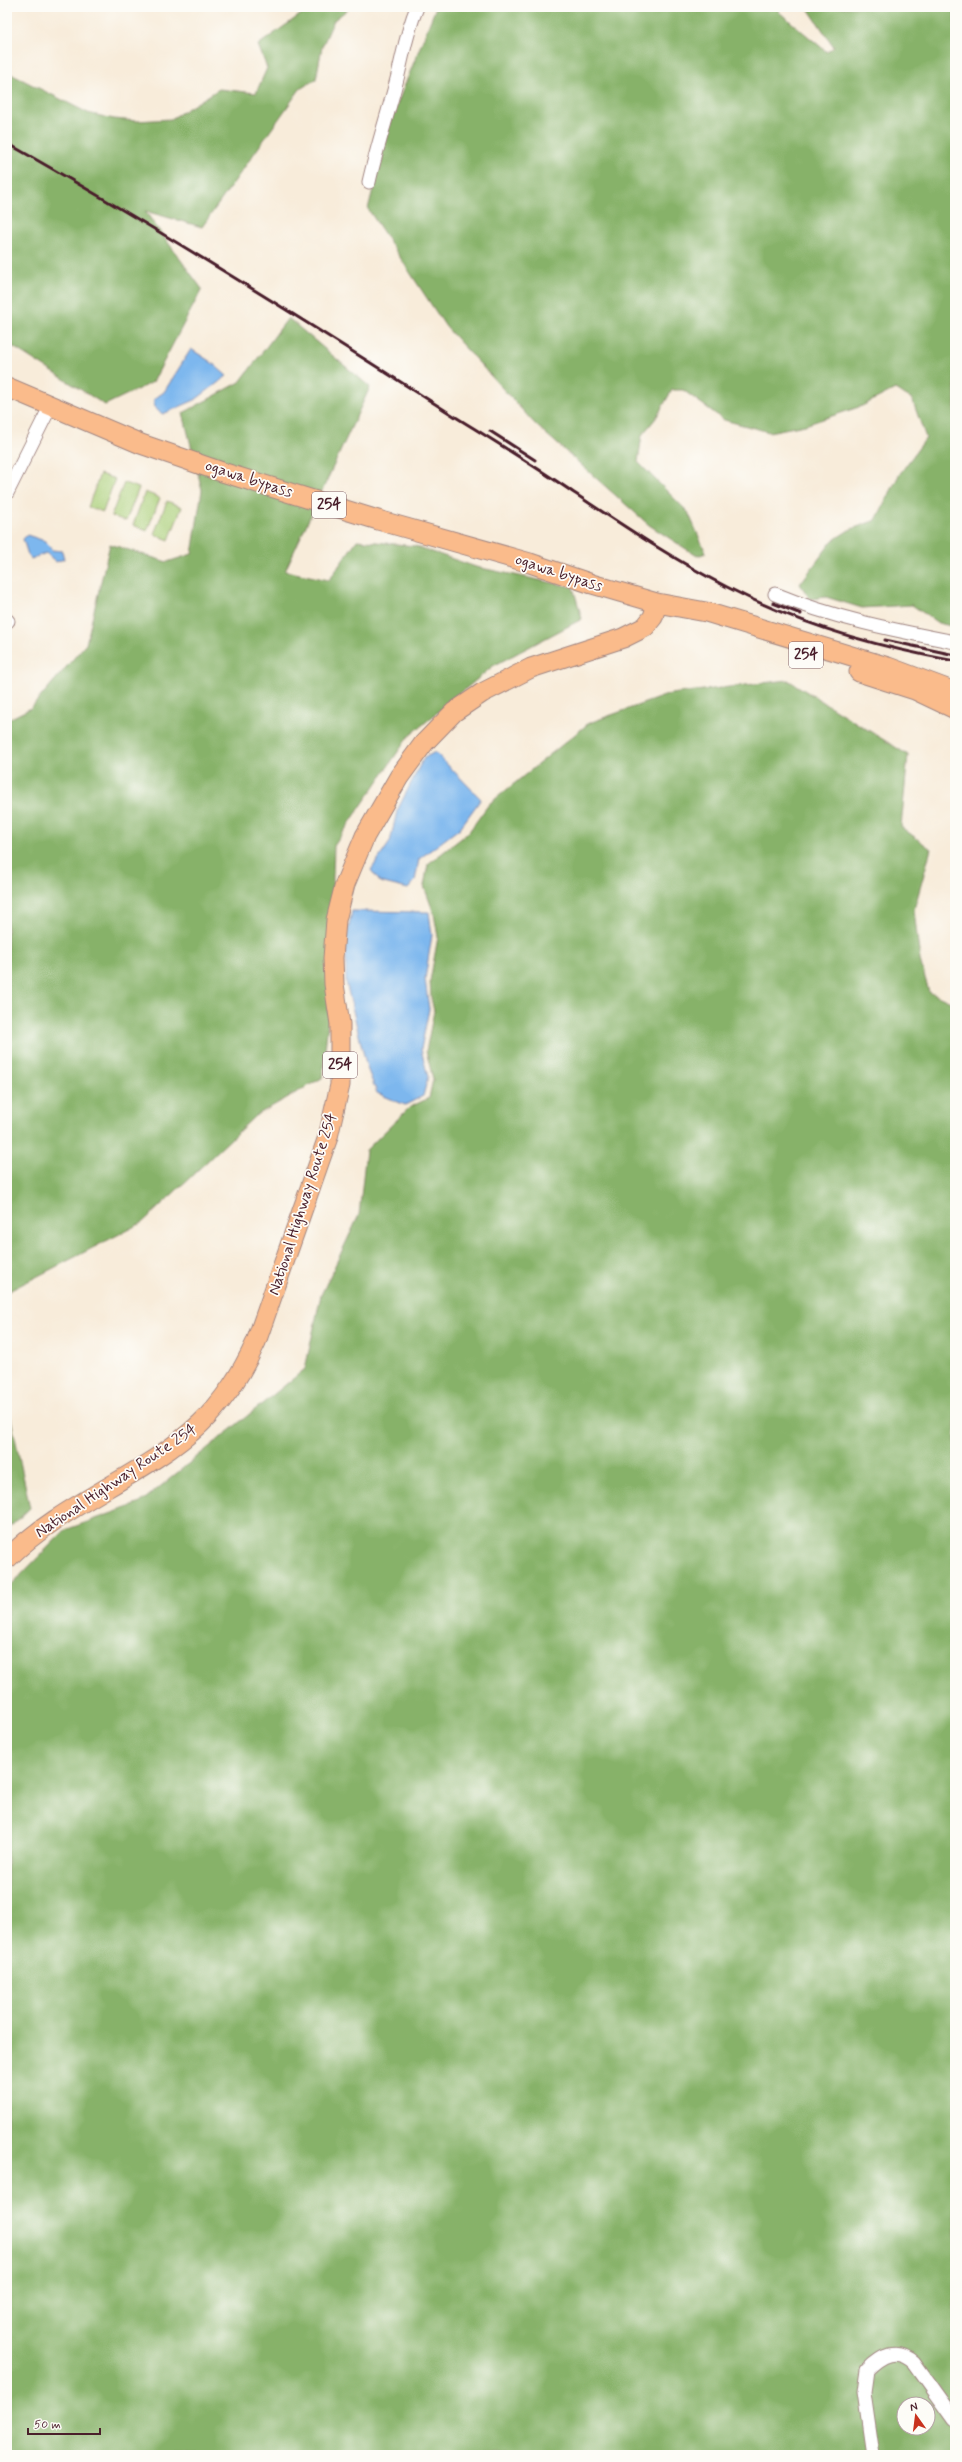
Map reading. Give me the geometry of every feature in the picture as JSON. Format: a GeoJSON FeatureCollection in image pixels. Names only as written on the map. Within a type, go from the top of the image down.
{"type":"FeatureCollection","features":[{"type":"Feature","properties":{"kind":"highway","name":"ogawa bypass"},"geometry":{"type":"LineString","coordinates":[[7,387],[141,444],[222,472],[657,603]]}},
{"type":"Feature","properties":{"kind":"highway","name":"254"},"geometry":{"type":"LineString","coordinates":[[657,603],[706,612],[888,667],[955,692]]}},
{"type":"Feature","properties":{"kind":"highway","name":"254"},"geometry":{"type":"LineString","coordinates":[[657,603],[705,623],[915,690],[955,709]]}},
{"type":"Feature","properties":{"kind":"highway","name":"National Highway Route 254"},"geometry":{"type":"LineString","coordinates":[[7,1559],[52,1522],[178,1442],[212,1412],[243,1372],[256,1342],[328,1137],[340,1085],[340,1024],[334,984],[333,958],[336,920],[345,884],[365,836],[399,777],[424,743],[454,712],[482,693],[531,668],[622,638],[645,627],[653,617],[657,603]]}},
{"type":"Feature","properties":{"kind":"street"},"geometry":{"type":"LineString","coordinates":[[369,182],[398,75],[405,36],[417,7]]}},
{"type":"Feature","properties":{"kind":"street"},"geometry":{"type":"LineString","coordinates":[[7,493],[50,406]]}},
{"type":"Feature","properties":{"kind":"street"},"geometry":{"type":"LineString","coordinates":[[774,594],[831,615],[868,625],[955,642]]}},
{"type":"Feature","properties":{"kind":"street"},"geometry":{"type":"LineString","coordinates":[[872,2455],[864,2392],[867,2370],[880,2358],[889,2354],[907,2356],[914,2363],[955,2420]]}},
{"type":"Feature","properties":{"kind":"green space"},"geometry":{"type":"Polygon","coordinates":[[[311,7],[351,7],[334,20],[322,47],[316,79],[300,89],[202,227],[145,211],[202,289],[153,382],[105,405],[7,343],[7,72],[88,113],[114,119],[137,121],[171,119],[219,89],[256,93],[267,68],[258,45],[311,7]]]}},
{"type":"Feature","properties":{"kind":"green space"},"geometry":{"type":"Polygon","coordinates":[[[436,7],[777,7],[779,12],[827,52],[834,47],[807,7],[955,7],[955,627],[938,623],[912,605],[862,608],[826,597],[810,599],[800,584],[832,541],[849,530],[876,520],[899,475],[926,438],[912,399],[895,389],[862,406],[805,425],[769,432],[724,420],[683,390],[672,390],[656,418],[642,435],[638,462],[688,512],[706,553],[697,556],[649,525],[536,425],[446,327],[368,209],[390,122],[436,7]]]}},
{"type":"Feature","properties":{"kind":"green space"},"geometry":{"type":"Polygon","coordinates":[[[288,318],[370,387],[285,571],[329,580],[357,540],[415,546],[476,567],[573,587],[582,619],[493,666],[408,737],[334,846],[328,1022],[322,1078],[255,1116],[143,1222],[7,1292],[7,720],[31,708],[86,644],[110,544],[167,562],[192,554],[202,490],[183,413],[240,382],[288,318]]]}},
{"type":"Feature","properties":{"kind":"green space"},"geometry":{"type":"Polygon","coordinates":[[[100,474],[115,479],[103,512],[88,507],[100,474]]]}},
{"type":"Feature","properties":{"kind":"green space"},"geometry":{"type":"Polygon","coordinates":[[[124,483],[139,488],[126,521],[111,516],[124,483]]]}},
{"type":"Feature","properties":{"kind":"green space"},"geometry":{"type":"Polygon","coordinates":[[[145,492],[160,498],[147,531],[133,525],[145,492]]]}},
{"type":"Feature","properties":{"kind":"green space"},"geometry":{"type":"Polygon","coordinates":[[[167,501],[182,507],[169,540],[154,534],[167,501]]]}},
{"type":"Feature","properties":{"kind":"green space"},"geometry":{"type":"Polygon","coordinates":[[[788,680],[908,755],[901,827],[931,849],[914,910],[920,960],[929,992],[955,1004],[955,2455],[7,2455],[7,1589],[65,1530],[140,1503],[305,1369],[321,1295],[359,1215],[366,1150],[410,1107],[429,1098],[433,1079],[426,1051],[434,1011],[431,998],[430,981],[438,937],[434,914],[424,886],[428,864],[468,833],[489,804],[589,723],[670,694],[788,680]]]}},
{"type":"Feature","properties":{"kind":"green space"},"geometry":{"type":"Polygon","coordinates":[[[7,1400],[30,1508],[7,1530],[7,1400]]]}},
{"type":"Feature","properties":{"kind":"water"},"geometry":{"type":"Polygon","coordinates":[[[191,349],[211,362],[227,376],[195,400],[163,414],[156,408],[154,399],[164,392],[191,349]]]}},
{"type":"Feature","properties":{"kind":"water"},"geometry":{"type":"Polygon","coordinates":[[[27,535],[45,541],[52,550],[62,551],[64,559],[56,562],[46,553],[31,559],[28,555],[23,539],[27,535]]]}},
{"type":"Feature","properties":{"kind":"water"},"geometry":{"type":"Polygon","coordinates":[[[435,752],[481,799],[460,828],[419,859],[415,881],[408,889],[380,882],[371,870],[390,842],[397,811],[419,767],[424,758],[435,752]]]}},
{"type":"Feature","properties":{"kind":"water"},"geometry":{"type":"Polygon","coordinates":[[[352,911],[429,912],[432,935],[425,979],[429,1009],[421,1049],[428,1077],[423,1096],[405,1105],[377,1093],[367,1068],[346,982],[346,941],[352,911]]]}},
{"type":"Feature","properties":{"kind":"railway"},"geometry":{"type":"LineString","coordinates":[[7,143],[232,276],[544,473],[649,542],[707,577],[781,612],[838,633],[896,649],[955,661]]}},
{"type":"Feature","properties":{"kind":"railway"},"geometry":{"type":"LineString","coordinates":[[490,431],[535,460]]}},
{"type":"Feature","properties":{"kind":"railway"},"geometry":{"type":"LineString","coordinates":[[773,603],[801,614]]}},
{"type":"Feature","properties":{"kind":"railway"},"geometry":{"type":"LineString","coordinates":[[885,640],[955,655]]}}]}
